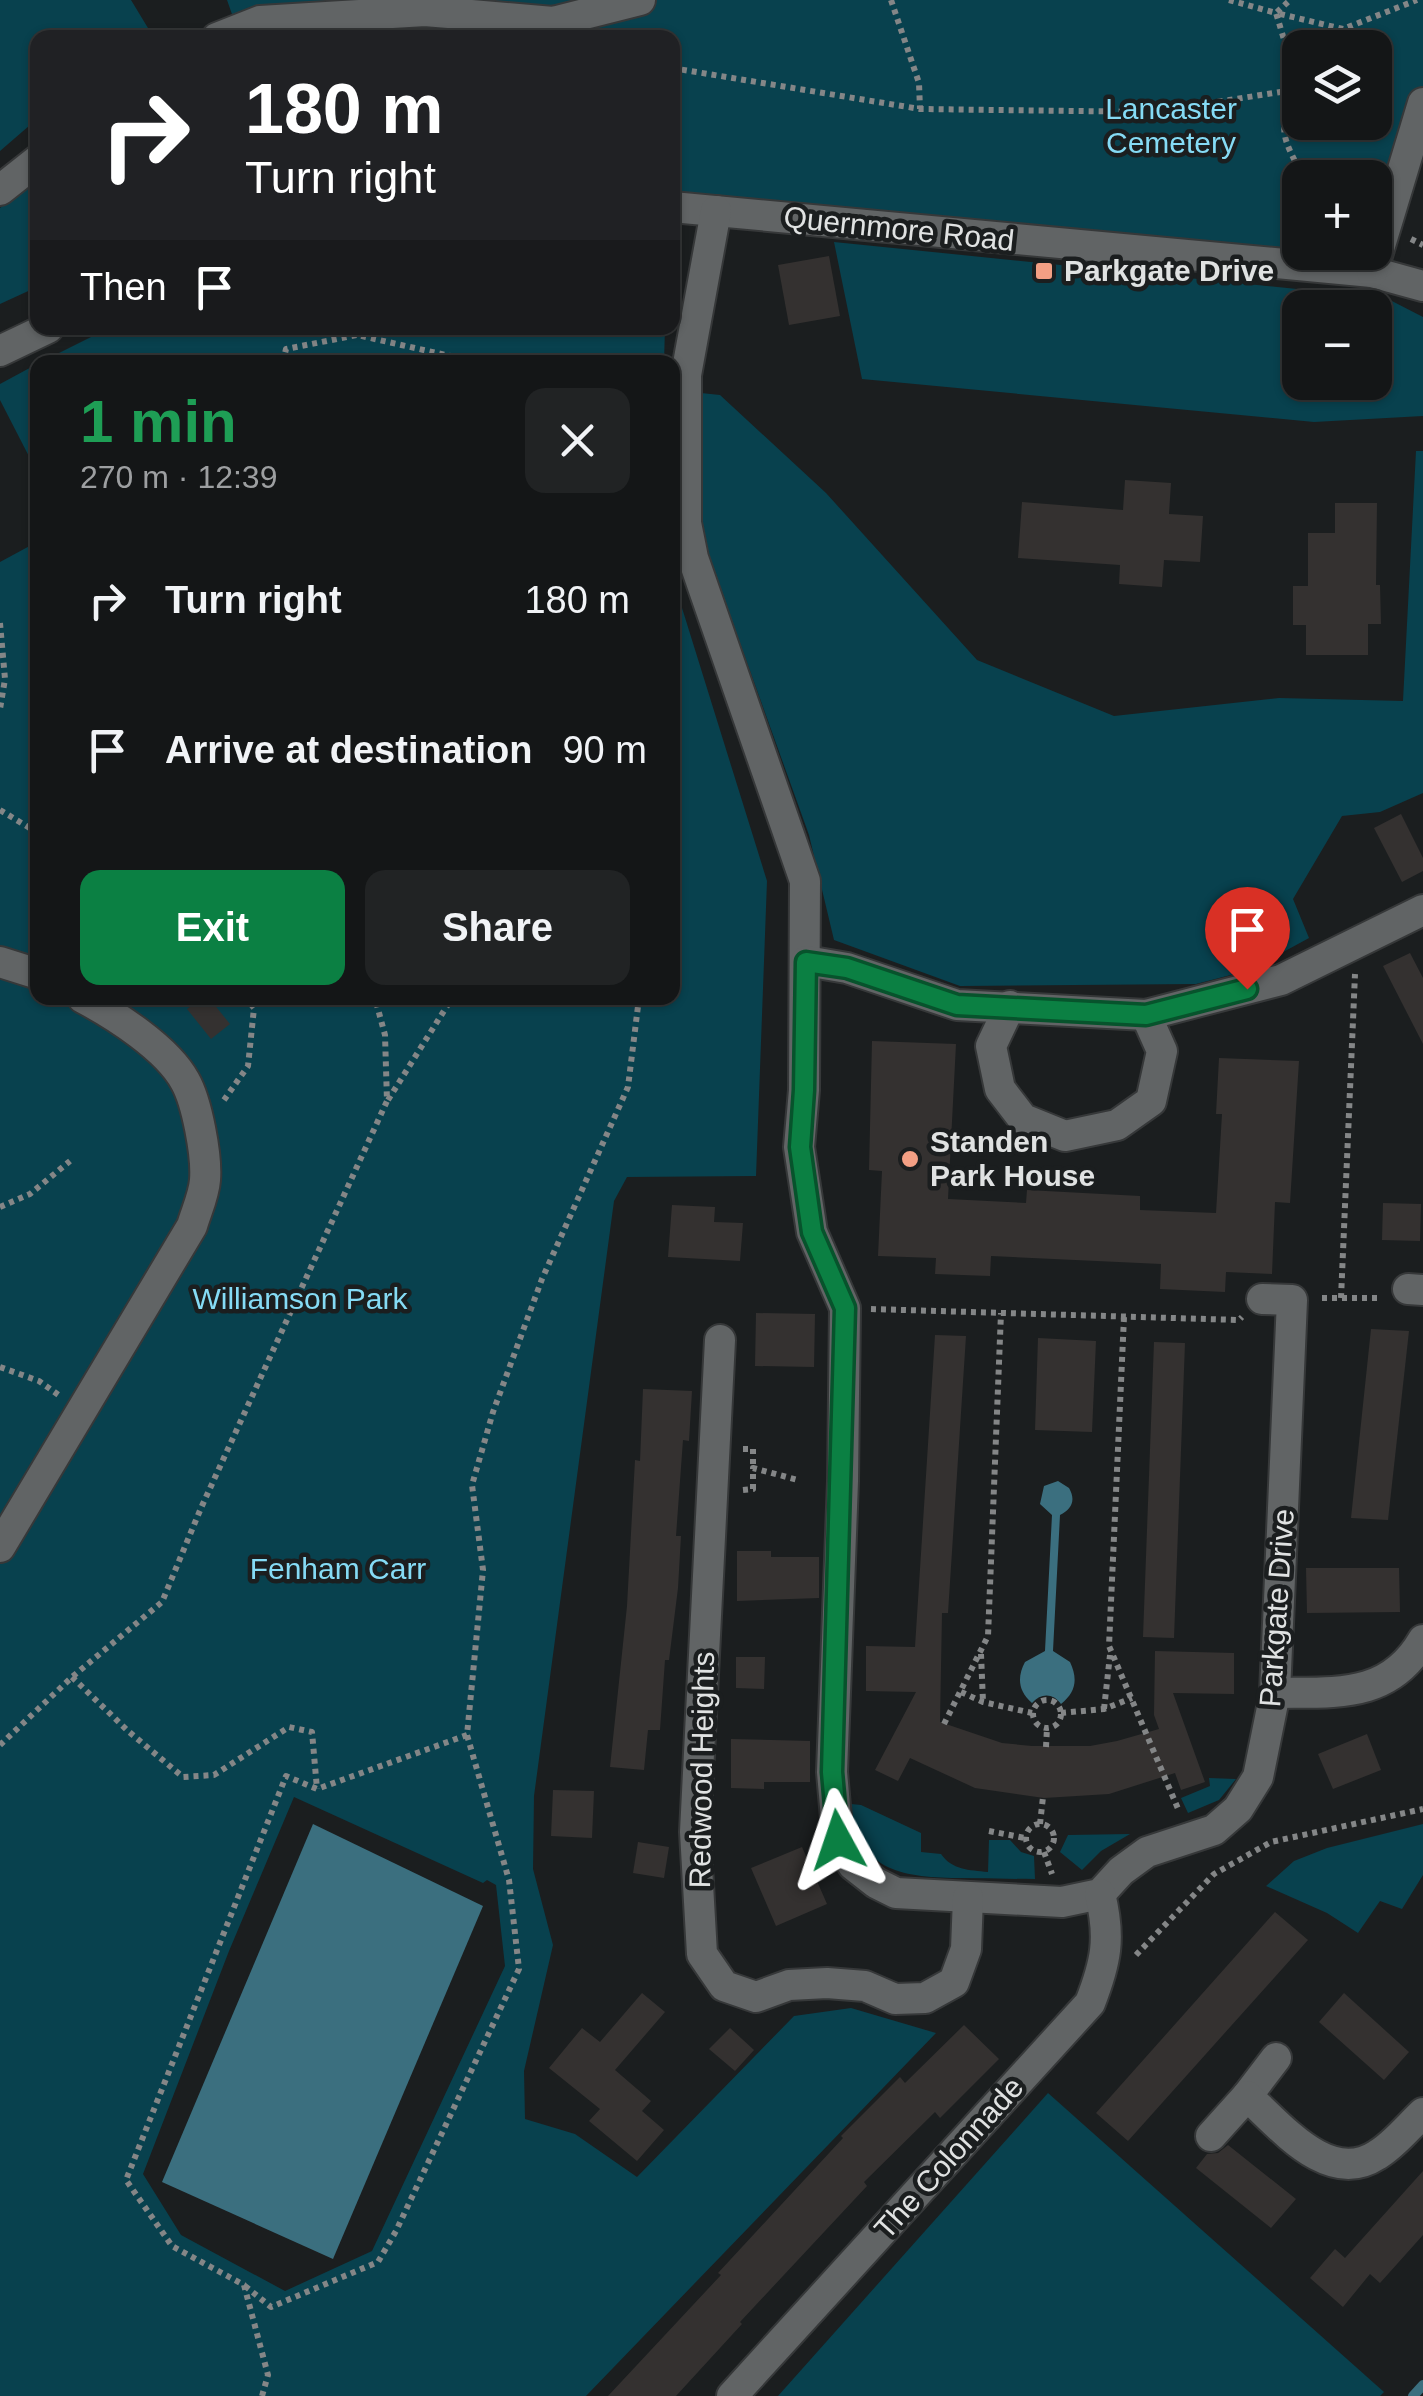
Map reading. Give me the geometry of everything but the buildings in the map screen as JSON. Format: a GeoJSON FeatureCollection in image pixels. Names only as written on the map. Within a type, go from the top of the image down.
{"type":"FeatureCollection","features":[{"type":"Feature","properties":{"kind":"street"},"geometry":{"type":"LineString","coordinates":[[237,30],[260,21],[425,11],[553,22],[640,0]]}},
{"type":"Feature","properties":{"kind":"street"},"geometry":{"type":"LineString","coordinates":[[1372,272],[1423,103]]}},
{"type":"Feature","properties":{"kind":"street"},"geometry":{"type":"LineString","coordinates":[[0,190],[30,166]]}},
{"type":"Feature","properties":{"kind":"street","name":"Quernmore Road"},"geometry":{"type":"LineString","coordinates":[[680,208],[1372,272],[1423,286]]}},
{"type":"Feature","properties":{"kind":"street"},"geometry":{"type":"LineString","coordinates":[[716,211],[686,375],[686,523],[692,558],[804,881],[806,962],[800,1147],[812,1232],[845,1308],[832,1772],[838,1840],[854,1864],[896,1893],[1062,1902],[1100,1894]]}},
{"type":"Feature","properties":{"kind":"street"},"geometry":{"type":"LineString","coordinates":[[0,351],[33,335]]}},
{"type":"Feature","properties":{"kind":"street"},"geometry":{"type":"LineString","coordinates":[[806,962],[847,968],[957,1005],[1146,1015],[1281,980],[1423,910]]}},
{"type":"Feature","properties":{"kind":"street"},"geometry":{"type":"LineString","coordinates":[[0,962],[30,971]]}},
{"type":"Feature","properties":{"kind":"street"},"geometry":{"type":"LineString","coordinates":[[0,1546],[192,1226],[205,1181],[200,1134],[186,1082],[162,1054],[96,1005]]}},
{"type":"Feature","properties":{"kind":"street"},"geometry":{"type":"LineString","coordinates":[[1010,1006],[991,1046],[1000,1089],[1023,1118],[1066,1136],[1118,1125],[1152,1100],[1162,1051],[1146,1015]]}},
{"type":"Feature","properties":{"kind":"street","name":"Parkgate Drive"},"geometry":{"type":"LineString","coordinates":[[1100,1894],[1121,1871],[1147,1852],[1214,1830],[1238,1809],[1258,1777],[1276,1693],[1277,1300]]}},
{"type":"Feature","properties":{"kind":"street","name":"Redwood Heights"},"geometry":{"type":"LineString","coordinates":[[720,1340],[696,1832],[702,1954],[724,1986],[756,1997],[789,1985],[827,1983],[865,1986],[895,1999],[925,1998],[954,1982],[966,1949],[968,1898]]}},
{"type":"Feature","properties":{"kind":"street"},"geometry":{"type":"LineString","coordinates":[[1276,1693],[1348,1692],[1376,1685],[1410,1663],[1423,1640]]}},
{"type":"Feature","properties":{"kind":"street","name":"The Colonnade"},"geometry":{"type":"LineString","coordinates":[[732,2396],[1090,2003],[1105,1964],[1108,1924],[1100,1894]]}},
{"type":"Feature","properties":{"kind":"street"},"geometry":{"type":"LineString","coordinates":[[1210,2136],[1276,2058]]}},
{"type":"Feature","properties":{"kind":"street"},"geometry":{"type":"LineString","coordinates":[[1246,2096],[1318,2158],[1343,2165],[1375,2157],[1423,2114]]}},
{"type":"Feature","properties":{"kind":"path"},"geometry":{"type":"LineString","coordinates":[[891,0],[918,83],[920,109]]}},
{"type":"Feature","properties":{"kind":"path"},"geometry":{"type":"LineString","coordinates":[[1229,0],[1343,29],[1416,0]]}},
{"type":"Feature","properties":{"kind":"path"},"geometry":{"type":"LineString","coordinates":[[1276,14],[1290,0]]}},
{"type":"Feature","properties":{"kind":"path"},"geometry":{"type":"LineString","coordinates":[[1276,14],[1282,34]]}},
{"type":"Feature","properties":{"kind":"path"},"geometry":{"type":"LineString","coordinates":[[680,69],[920,109],[1154,112],[1282,92]]}},
{"type":"Feature","properties":{"kind":"path"},"geometry":{"type":"LineString","coordinates":[[285,355],[286,349],[357,335],[446,355]]}},
{"type":"Feature","properties":{"kind":"path"},"geometry":{"type":"LineString","coordinates":[[0,624],[5,679],[0,709]]}},
{"type":"Feature","properties":{"kind":"path"},"geometry":{"type":"LineString","coordinates":[[0,810],[30,828]]}},
{"type":"Feature","properties":{"kind":"path"},"geometry":{"type":"LineString","coordinates":[[1341,1298],[1356,943]]}},
{"type":"Feature","properties":{"kind":"path"},"geometry":{"type":"LineString","coordinates":[[200,1134],[248,1066],[252,1005]]}},
{"type":"Feature","properties":{"kind":"path"},"geometry":{"type":"LineString","coordinates":[[377,1005],[385,1034],[388,1100]]}},
{"type":"Feature","properties":{"kind":"path"},"geometry":{"type":"LineString","coordinates":[[0,1745],[72,1677],[162,1602],[388,1100],[448,1005]]}},
{"type":"Feature","properties":{"kind":"path"},"geometry":{"type":"LineString","coordinates":[[467,1735],[317,1789],[286,1776],[126,2180],[172,2246],[244,2285],[272,2307],[378,2262],[520,1969],[509,1880],[467,1735],[483,1570],[472,1485],[493,1412],[542,1279],[628,1088],[638,1005]]}},
{"type":"Feature","properties":{"kind":"path"},"geometry":{"type":"LineString","coordinates":[[0,1207],[30,1194],[70,1161]]}},
{"type":"Feature","properties":{"kind":"path"},"geometry":{"type":"LineString","coordinates":[[845,1308],[1239,1320],[1277,1300],[1392,1299],[1415,1289]]}},
{"type":"Feature","properties":{"kind":"path"},"geometry":{"type":"LineString","coordinates":[[944,1724],[988,1636],[1001,1313]]}},
{"type":"Feature","properties":{"kind":"path"},"geometry":{"type":"LineString","coordinates":[[1104,1708],[1110,1654],[1124,1317]]}},
{"type":"Feature","properties":{"kind":"path"},"geometry":{"type":"LineString","coordinates":[[0,1367],[39,1380],[81,1411]]}},
{"type":"Feature","properties":{"kind":"path"},"geometry":{"type":"LineString","coordinates":[[752,1449],[753,1489]]}},
{"type":"Feature","properties":{"kind":"path"},"geometry":{"type":"LineString","coordinates":[[752,1468],[798,1480]]}},
{"type":"Feature","properties":{"kind":"path"},"geometry":{"type":"LineString","coordinates":[[981,1653],[984,1702]]}},
{"type":"Feature","properties":{"kind":"path"},"geometry":{"type":"LineString","coordinates":[[1110,1654],[1190,1837]]}},
{"type":"Feature","properties":{"kind":"path"},"geometry":{"type":"LineString","coordinates":[[72,1677],[184,1777],[214,1775],[290,1726],[312,1732],[317,1789]]}},
{"type":"Feature","properties":{"kind":"path"},"geometry":{"type":"LineString","coordinates":[[961,1692],[1032,1714]]}},
{"type":"Feature","properties":{"kind":"path"},"geometry":{"type":"LineString","coordinates":[[1061,1714],[1104,1708],[1132,1698]]}},
{"type":"Feature","properties":{"kind":"path"},"geometry":{"type":"LineString","coordinates":[[1047,1700],[1057,1704],[1061,1714],[1057,1724],[1047,1728],[1036,1724],[1032,1714],[1037,1704],[1047,1700]]}},
{"type":"Feature","properties":{"kind":"path"},"geometry":{"type":"LineString","coordinates":[[1046,1747],[1047,1728]]}},
{"type":"Feature","properties":{"kind":"path"},"geometry":{"type":"LineString","coordinates":[[1040,1824],[1043,1797]]}},
{"type":"Feature","properties":{"kind":"path"},"geometry":{"type":"LineString","coordinates":[[1127,1964],[1214,1874],[1271,1842],[1423,1809]]}},
{"type":"Feature","properties":{"kind":"path"},"geometry":{"type":"LineString","coordinates":[[1040,1824],[1054,1834],[1050,1848],[1044,1852],[1032,1851],[1025,1838],[1030,1828],[1040,1824]]}},
{"type":"Feature","properties":{"kind":"path"},"geometry":{"type":"LineString","coordinates":[[989,1831],[1025,1838]]}},
{"type":"Feature","properties":{"kind":"path"},"geometry":{"type":"LineString","coordinates":[[244,2285],[268,2376],[262,2396]]}},
{"type":"Feature","properties":{"kind":"green space"},"geometry":{"type":"Polygon","coordinates":[[[0,0],[131,0],[149,30],[30,30],[30,125],[0,151],[0,0]]]}},
{"type":"Feature","properties":{"kind":"green space","name":"Lancaster Cemetery"},"geometry":{"type":"Polygon","coordinates":[[[227,0],[1423,0],[1423,103],[1392,206],[1392,160],[1282,160],[1282,264],[680,208],[680,30],[238,30],[227,0]]]}},
{"type":"Feature","properties":{"kind":"green space"},"geometry":{"type":"Polygon","coordinates":[[[30,182],[30,290],[0,304],[0,208],[30,182]]]}},
{"type":"Feature","properties":{"kind":"green space"},"geometry":{"type":"Polygon","coordinates":[[[834,242],[1307,290],[1282,290],[1282,400],[1392,400],[1392,301],[1423,317],[1423,416],[1314,422],[862,379],[834,242]]]}},
{"type":"Feature","properties":{"kind":"green space"},"geometry":{"type":"Polygon","coordinates":[[[95,335],[665,335],[664,355],[55,355],[95,335]]]}},
{"type":"Feature","properties":{"kind":"green space"},"geometry":{"type":"Polygon","coordinates":[[[30,368],[30,458],[0,400],[0,384],[30,368]]]}},
{"type":"Feature","properties":{"kind":"green space"},"geometry":{"type":"Polygon","coordinates":[[[701,393],[720,395],[826,493],[977,660],[1114,716],[1279,698],[1403,701],[1416,451],[1423,451],[1423,793],[1380,812],[1342,816],[1293,899],[1309,938],[1250,970],[1196,984],[960,986],[834,940],[809,835],[699,529],[701,393]]]}},
{"type":"Feature","properties":{"kind":"green space","name":"Fenham Carr"},"geometry":{"type":"Polygon","coordinates":[[[30,546],[30,1005],[680,1005],[680,601],[767,881],[756,1176],[627,1177],[614,1201],[534,1796],[533,1869],[553,1945],[524,2071],[525,2119],[575,2134],[637,2177],[794,2016],[851,2008],[936,2033],[586,2396],[0,2396],[0,562],[30,546]],[[294,1797],[229,1951],[143,2174],[181,2235],[285,2291],[372,2251],[505,1966],[496,1885],[487,1880],[483,1883],[294,1797]]]}},
{"type":"Feature","properties":{"kind":"green space"},"geometry":{"type":"Polygon","coordinates":[[[1209,1778],[1236,1779],[1219,1800],[1188,1813],[1181,1798],[1210,1786],[1209,1778]]]}},
{"type":"Feature","properties":{"kind":"green space"},"geometry":{"type":"Polygon","coordinates":[[[851,1804],[921,1833],[921,1852],[941,1854],[962,1868],[988,1872],[989,1840],[1010,1840],[1021,1852],[1034,1856],[1035,1879],[936,1877],[900,1872],[872,1856],[862,1843],[851,1804]]]}},
{"type":"Feature","properties":{"kind":"green space"},"geometry":{"type":"Polygon","coordinates":[[[1423,1824],[1423,1875],[1402,1909],[1380,1901],[1358,1933],[1327,1913],[1266,1886],[1294,1861],[1327,1848],[1423,1824]]]}},
{"type":"Feature","properties":{"kind":"green space"},"geometry":{"type":"Polygon","coordinates":[[[1130,1834],[1101,1851],[1082,1870],[1060,1852],[1068,1835],[1130,1834]]]}},
{"type":"Feature","properties":{"kind":"green space"},"geometry":{"type":"Polygon","coordinates":[[[1048,2093],[1384,2392],[1380,2396],[778,2396],[1048,2093]]]}},
{"type":"Feature","properties":{"kind":"shaded area"},"geometry":{"type":"Polygon","coordinates":[[[1058,1481],[1069,1488],[1072,1500],[1060,1515],[1053,1651],[1070,1662],[1074,1685],[1061,1704],[1047,1696],[1032,1703],[1024,1694],[1020,1678],[1025,1662],[1045,1651],[1052,1515],[1040,1504],[1044,1486],[1058,1481]]]}},
{"type":"Feature","properties":{"kind":"shaded area"},"geometry":{"type":"Polygon","coordinates":[[[313,1824],[483,1906],[333,2259],[162,2182],[313,1824]]]}},
{"type":"Feature","properties":{"kind":"waterway"},"geometry":{"type":"LineString","coordinates":[[1413,2396],[1423,2385]]}},
{"type":"Feature","properties":{"kind":"place","name":"Parkgate Drive"},"geometry":{"type":"Point","coordinates":[1044,271]}},
{"type":"Feature","properties":{"kind":"place","name":"Standen Park House"},"geometry":{"type":"Point","coordinates":[910,1159]}},
{"type":"Feature","properties":{"kind":"route"},"geometry":{"type":"LineString","coordinates":[[838,1840],[832,1772],[845,1308],[812,1232],[800,1147],[806,962],[847,968],[957,1005],[1146,1015],[1247,989]]}},
{"type":"Feature","properties":{"kind":"park label","name":"Williamson Park"},"geometry":{"type":"Point","coordinates":[300,1299]}}]}
